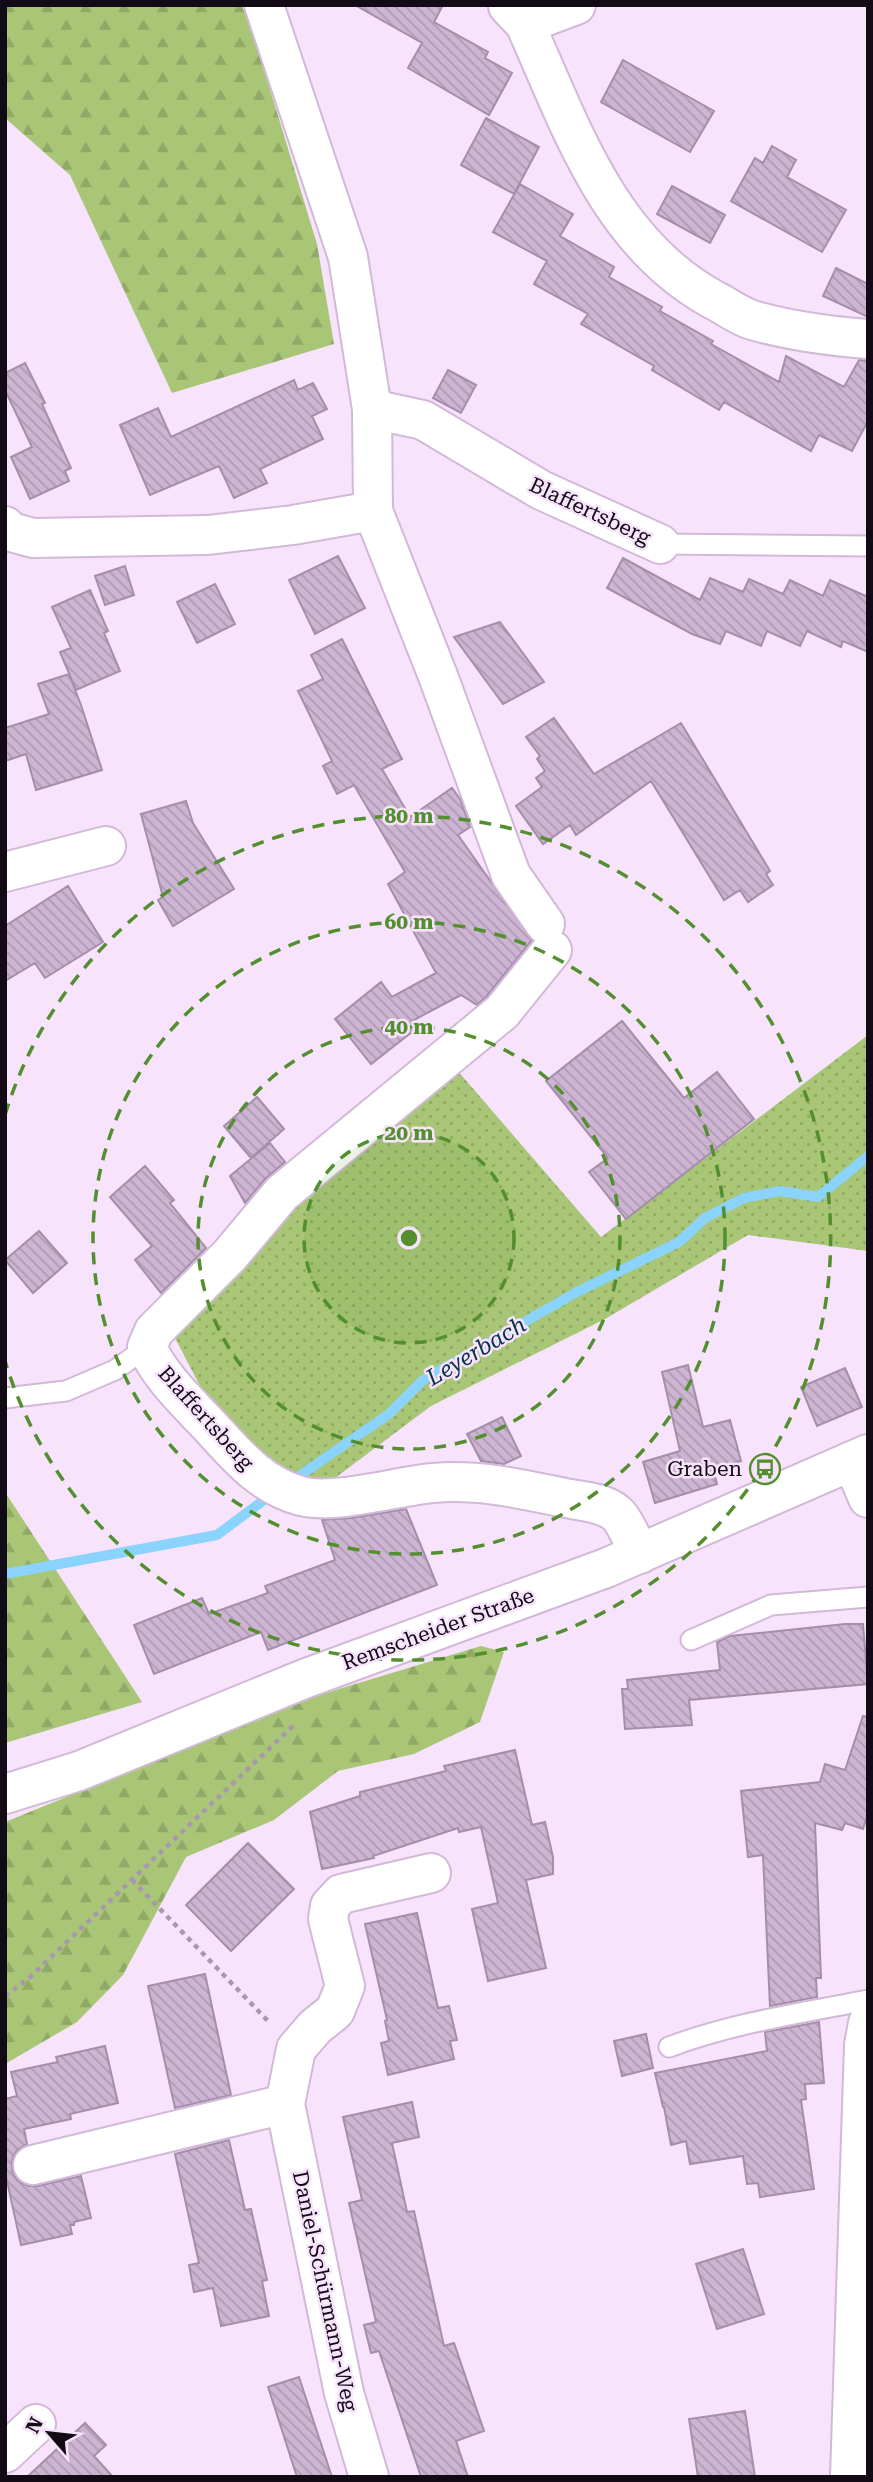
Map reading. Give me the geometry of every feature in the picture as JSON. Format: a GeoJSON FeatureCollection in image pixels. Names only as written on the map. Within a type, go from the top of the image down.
{"type":"FeatureCollection","features":[{"type":"Feature","properties":{"kind":"street","name":"Blaffertsberg"},"geometry":{"type":"LineString","coordinates":[[264,5],[348,257],[372,409],[373,511],[438,676],[511,875],[548,937],[502,1012],[282,1193],[229,1255],[154,1331],[147,1347],[152,1359],[184,1399],[250,1468],[267,1482],[304,1497],[325,1499],[435,1483],[495,1484],[594,1504],[617,1513],[640,1554]]}},
{"type":"Feature","properties":{"kind":"street"},"geometry":{"type":"LineString","coordinates":[[576,5],[516,15],[590,170],[634,236],[689,286],[749,319],[816,335],[868,339]]}},
{"type":"Feature","properties":{"kind":"street","name":"Blaffertsberg"},"geometry":{"type":"LineString","coordinates":[[372,409],[422,420],[541,490],[660,544]]}},
{"type":"Feature","properties":{"kind":"street"},"geometry":{"type":"LineString","coordinates":[[5,526],[11,532],[33,538],[208,535],[293,525],[373,511]]}},
{"type":"Feature","properties":{"kind":"street"},"geometry":{"type":"LineString","coordinates":[[5,872],[106,846]]}},
{"type":"Feature","properties":{"kind":"street"},"geometry":{"type":"LineString","coordinates":[[860,1457],[868,1498]]}},
{"type":"Feature","properties":{"kind":"street","name":"Remscheider Straße"},"geometry":{"type":"LineString","coordinates":[[5,1794],[79,1771],[304,1679],[640,1554],[860,1457]]}},
{"type":"Feature","properties":{"kind":"street"},"geometry":{"type":"LineString","coordinates":[[296,2049],[315,2027],[335,2011],[345,1986],[328,1919],[330,1906],[341,1895],[431,1873]]}},
{"type":"Feature","properties":{"kind":"street"},"geometry":{"type":"LineString","coordinates":[[850,2477],[861,2311],[864,2045],[868,2023]]}},
{"type":"Feature","properties":{"kind":"street","name":"Daniel-Schürmann-Weg"},"geometry":{"type":"LineString","coordinates":[[296,2049],[285,2104],[344,2393],[369,2477]]}},
{"type":"Feature","properties":{"kind":"street"},"geometry":{"type":"LineString","coordinates":[[33,2165],[285,2104]]}},
{"type":"Feature","properties":{"kind":"street"},"geometry":{"type":"LineString","coordinates":[[5,2453],[36,2424]]}},
{"type":"Feature","properties":{"kind":"lane","name":"Blaffertsberg"},"geometry":{"type":"LineString","coordinates":[[660,544],[868,546]]}},
{"type":"Feature","properties":{"kind":"lane"},"geometry":{"type":"LineString","coordinates":[[5,1398],[66,1391],[115,1370],[147,1347]]}},
{"type":"Feature","properties":{"kind":"lane"},"geometry":{"type":"LineString","coordinates":[[691,1640],[771,1605],[868,1597]]}},
{"type":"Feature","properties":{"kind":"lane"},"geometry":{"type":"LineString","coordinates":[[669,2047],[739,2025],[868,2000]]}},
{"type":"Feature","properties":{"kind":"path"},"geometry":{"type":"LineString","coordinates":[[5,1996],[28,1979],[294,1726],[304,1710],[304,1679]]}},
{"type":"Feature","properties":{"kind":"path"},"geometry":{"type":"LineString","coordinates":[[132,1880],[296,2049]]}},
{"type":"Feature","properties":{"kind":"green space"},"geometry":{"type":"Polygon","coordinates":[[[5,5],[241,5],[249,20],[317,244],[334,344],[172,393],[70,175],[5,118],[5,5]]]}},
{"type":"Feature","properties":{"kind":"green space"},"geometry":{"type":"Polygon","coordinates":[[[868,1035],[868,1251],[748,1235],[605,1319],[431,1406],[319,1490],[281,1475],[202,1390],[174,1336],[296,1206],[457,1070],[601,1237],[868,1035]]]}},
{"type":"Feature","properties":{"kind":"green space"},"geometry":{"type":"Polygon","coordinates":[[[5,1492],[142,1702],[5,1743],[5,1492]]]}},
{"type":"Feature","properties":{"kind":"green space"},"geometry":{"type":"Polygon","coordinates":[[[481,1646],[504,1652],[480,1722],[414,1754],[338,1771],[274,1820],[186,1857],[123,1975],[77,2022],[5,2064],[5,1822],[309,1698],[481,1646]]]}},
{"type":"Feature","properties":{"kind":"building"},"geometry":{"type":"Polygon","coordinates":[[[355,5],[443,5],[434,22],[488,52],[485,58],[512,73],[489,115],[408,68],[422,43],[355,5]]]}},
{"type":"Feature","properties":{"kind":"building"},"geometry":{"type":"Polygon","coordinates":[[[623,60],[714,111],[690,152],[601,102],[623,60]]]}},
{"type":"Feature","properties":{"kind":"building"},"geometry":{"type":"Polygon","coordinates":[[[486,118],[539,147],[514,194],[461,165],[486,118]]]}},
{"type":"Feature","properties":{"kind":"building"},"geometry":{"type":"Polygon","coordinates":[[[772,146],[796,160],[787,177],[846,210],[822,252],[731,201],[755,158],[763,163],[772,146]]]}},
{"type":"Feature","properties":{"kind":"building"},"geometry":{"type":"Polygon","coordinates":[[[520,184],[573,214],[560,236],[614,267],[609,277],[662,307],[660,311],[713,341],[711,344],[779,382],[786,356],[844,387],[859,360],[868,361],[868,421],[852,451],[819,435],[811,451],[724,402],[719,410],[652,370],[654,366],[581,324],[588,314],[534,284],[547,261],[493,232],[520,184]]]}},
{"type":"Feature","properties":{"kind":"building"},"geometry":{"type":"Polygon","coordinates":[[[672,186],[725,215],[710,243],[657,214],[672,186]]]}},
{"type":"Feature","properties":{"kind":"building"},"geometry":{"type":"Polygon","coordinates":[[[836,268],[868,284],[868,317],[823,296],[836,268]]]}},
{"type":"Feature","properties":{"kind":"building"},"geometry":{"type":"Polygon","coordinates":[[[25,363],[45,403],[42,404],[71,468],[65,471],[69,481],[30,499],[11,457],[32,447],[5,390],[5,373],[25,363]]]}},
{"type":"Feature","properties":{"kind":"building"},"geometry":{"type":"Polygon","coordinates":[[[448,370],[476,385],[461,413],[433,398],[448,370]]]}},
{"type":"Feature","properties":{"kind":"building"},"geometry":{"type":"Polygon","coordinates":[[[294,380],[298,390],[313,383],[327,409],[312,416],[323,439],[260,469],[267,483],[234,498],[219,466],[150,495],[120,425],[158,408],[171,437],[294,380]]]}},
{"type":"Feature","properties":{"kind":"building"},"geometry":{"type":"Polygon","coordinates":[[[338,556],[365,608],[315,634],[289,580],[338,556]]]}},
{"type":"Feature","properties":{"kind":"building"},"geometry":{"type":"Polygon","coordinates":[[[623,558],[700,600],[710,578],[743,592],[749,579],[783,594],[790,580],[823,596],[830,580],[868,597],[868,652],[843,641],[841,647],[807,631],[800,646],[767,631],[761,646],[726,631],[720,644],[692,634],[607,588],[623,558]]]}},
{"type":"Feature","properties":{"kind":"building"},"geometry":{"type":"Polygon","coordinates":[[[125,566],[134,595],[105,605],[95,576],[125,566]]]}},
{"type":"Feature","properties":{"kind":"building"},"geometry":{"type":"Polygon","coordinates":[[[215,584],[235,624],[197,643],[177,602],[215,584]]]}},
{"type":"Feature","properties":{"kind":"building"},"geometry":{"type":"Polygon","coordinates":[[[90,590],[108,631],[104,633],[120,671],[76,690],[60,652],[71,648],[52,607],[90,590]]]}},
{"type":"Feature","properties":{"kind":"building"},"geometry":{"type":"Polygon","coordinates":[[[500,622],[544,682],[503,704],[454,637],[500,622]]]}},
{"type":"Feature","properties":{"kind":"building"},"geometry":{"type":"Polygon","coordinates":[[[342,639],[402,759],[382,769],[410,817],[452,788],[460,799],[470,827],[458,835],[532,940],[477,1005],[461,995],[412,1021],[417,1028],[371,1064],[335,1019],[381,982],[392,997],[436,973],[388,884],[405,872],[354,785],[337,794],[323,766],[332,761],[298,691],[323,679],[311,655],[342,639]]]}},
{"type":"Feature","properties":{"kind":"building"},"geometry":{"type":"Polygon","coordinates":[[[69,674],[102,770],[36,790],[26,754],[5,761],[5,728],[49,714],[38,684],[69,674]]]}},
{"type":"Feature","properties":{"kind":"building"},"geometry":{"type":"Polygon","coordinates":[[[554,718],[594,774],[681,723],[770,871],[766,874],[773,885],[748,902],[740,890],[724,900],[651,781],[576,835],[570,825],[543,844],[516,806],[542,787],[536,778],[545,771],[537,759],[540,756],[526,737],[554,718]]]}},
{"type":"Feature","properties":{"kind":"building"},"geometry":{"type":"Polygon","coordinates":[[[186,801],[193,823],[234,889],[173,926],[158,900],[163,897],[141,814],[186,801]]]}},
{"type":"Feature","properties":{"kind":"building"},"geometry":{"type":"Polygon","coordinates":[[[68,886],[103,942],[45,978],[35,963],[5,981],[5,926],[68,886]]]}},
{"type":"Feature","properties":{"kind":"building"},"geometry":{"type":"Polygon","coordinates":[[[622,1021],[684,1098],[717,1072],[754,1119],[626,1219],[589,1172],[608,1158],[546,1081],[622,1021]]]}},
{"type":"Feature","properties":{"kind":"building"},"geometry":{"type":"Polygon","coordinates":[[[257,1097],[284,1129],[251,1158],[224,1126],[257,1097]]]}},
{"type":"Feature","properties":{"kind":"building"},"geometry":{"type":"Polygon","coordinates":[[[270,1143],[285,1162],[265,1179],[245,1203],[230,1176],[270,1143]]]}},
{"type":"Feature","properties":{"kind":"building"},"geometry":{"type":"Polygon","coordinates":[[[145,1166],[174,1200],[170,1203],[206,1248],[161,1293],[135,1260],[152,1246],[110,1197],[145,1166]]]}},
{"type":"Feature","properties":{"kind":"building"},"geometry":{"type":"Polygon","coordinates":[[[39,1231],[67,1263],[33,1293],[5,1260],[39,1231]]]}},
{"type":"Feature","properties":{"kind":"building"},"geometry":{"type":"Polygon","coordinates":[[[688,1365],[703,1427],[730,1420],[741,1461],[713,1469],[717,1484],[655,1503],[643,1462],[680,1451],[662,1372],[688,1365]]]}},
{"type":"Feature","properties":{"kind":"building"},"geometry":{"type":"Polygon","coordinates":[[[845,1368],[862,1407],[817,1426],[801,1387],[845,1368]]]}},
{"type":"Feature","properties":{"kind":"building"},"geometry":{"type":"Polygon","coordinates":[[[502,1417],[521,1456],[504,1464],[481,1461],[467,1434],[502,1417]]]}},
{"type":"Feature","properties":{"kind":"building"},"geometry":{"type":"Polygon","coordinates":[[[406,1509],[437,1585],[268,1650],[261,1632],[154,1674],[134,1625],[202,1598],[209,1614],[268,1593],[265,1586],[335,1560],[322,1520],[406,1509]]]}},
{"type":"Feature","properties":{"kind":"building"},"geometry":{"type":"Polygon","coordinates":[[[863,1624],[868,1684],[689,1700],[692,1725],[625,1729],[622,1689],[628,1689],[627,1680],[720,1670],[717,1642],[730,1636],[863,1624]]]}},
{"type":"Feature","properties":{"kind":"building"},"geometry":{"type":"Polygon","coordinates":[[[863,1716],[868,1717],[868,1814],[863,1829],[845,1823],[842,1830],[815,1823],[821,1978],[816,1978],[817,1997],[770,2006],[763,1855],[748,1857],[741,1791],[820,1782],[825,1764],[845,1770],[863,1716]]]}},
{"type":"Feature","properties":{"kind":"building"},"geometry":{"type":"Polygon","coordinates":[[[515,1750],[532,1825],[545,1822],[553,1857],[553,1874],[526,1880],[546,1968],[488,1981],[472,1909],[498,1903],[481,1827],[459,1832],[458,1828],[373,1856],[374,1858],[322,1869],[310,1812],[360,1796],[360,1792],[446,1771],[444,1766],[515,1750]]]}},
{"type":"Feature","properties":{"kind":"building"},"geometry":{"type":"Polygon","coordinates":[[[248,1843],[294,1889],[231,1951],[186,1905],[248,1843]]]}},
{"type":"Feature","properties":{"kind":"building"},"geometry":{"type":"Polygon","coordinates":[[[417,1913],[438,2008],[449,2006],[457,2040],[450,2041],[454,2059],[388,2075],[381,2043],[389,2041],[387,2020],[365,1924],[417,1913]]]}},
{"type":"Feature","properties":{"kind":"building"},"geometry":{"type":"Polygon","coordinates":[[[205,1974],[231,2095],[175,2108],[148,1986],[205,1974]]]}},
{"type":"Feature","properties":{"kind":"building"},"geometry":{"type":"Polygon","coordinates":[[[819,2022],[824,2083],[805,2084],[806,2099],[801,2100],[814,2189],[760,2197],[758,2183],[747,2184],[743,2156],[690,2164],[686,2141],[671,2145],[655,2073],[767,2051],[765,2032],[819,2022]]]}},
{"type":"Feature","properties":{"kind":"building"},"geometry":{"type":"Polygon","coordinates":[[[646,2034],[653,2068],[622,2076],[614,2041],[646,2034]]]}},
{"type":"Feature","properties":{"kind":"building"},"geometry":{"type":"Polygon","coordinates":[[[105,2046],[118,2103],[70,2114],[71,2119],[24,2129],[27,2144],[17,2150],[12,2160],[12,2171],[17,2180],[28,2186],[81,2176],[91,2218],[70,2225],[72,2234],[21,2245],[5,2172],[5,2099],[17,2096],[11,2072],[58,2062],[56,2057],[105,2046]]]}},
{"type":"Feature","properties":{"kind":"building"},"geometry":{"type":"Polygon","coordinates":[[[412,2102],[419,2137],[392,2143],[407,2212],[414,2211],[444,2346],[454,2343],[484,2431],[456,2441],[468,2477],[421,2477],[379,2351],[371,2353],[364,2325],[376,2322],[349,2203],[362,2200],[343,2117],[412,2102]]]}},
{"type":"Feature","properties":{"kind":"building"},"geometry":{"type":"Polygon","coordinates":[[[229,2140],[245,2210],[251,2209],[267,2280],[262,2281],[269,2316],[221,2326],[213,2288],[194,2292],[189,2265],[199,2263],[175,2154],[229,2140]]]}},
{"type":"Feature","properties":{"kind":"building"},"geometry":{"type":"Polygon","coordinates":[[[743,2249],[764,2314],[717,2329],[696,2264],[743,2249]]]}},
{"type":"Feature","properties":{"kind":"building"},"geometry":{"type":"Polygon","coordinates":[[[299,2377],[332,2477],[297,2477],[268,2387],[299,2377]]]}},
{"type":"Feature","properties":{"kind":"building"},"geometry":{"type":"Polygon","coordinates":[[[745,2411],[755,2477],[698,2477],[689,2419],[745,2411]]]}},
{"type":"Feature","properties":{"kind":"building"},"geometry":{"type":"Polygon","coordinates":[[[85,2423],[106,2445],[94,2456],[113,2477],[27,2477],[85,2423]]]}},
{"type":"Feature","properties":{"kind":"waterway","name":"Leyerbach"},"geometry":{"type":"LineString","coordinates":[[289,1483],[389,1414],[423,1380],[577,1292],[679,1242],[705,1218],[744,1198],[780,1191],[818,1197],[868,1156]]}},
{"type":"Feature","properties":{"kind":"waterway","name":"Leyerbach"},"geometry":{"type":"LineString","coordinates":[[5,1574],[217,1535],[272,1494]]}},
{"type":"Feature","properties":{"kind":"place","name":"Graben"},"geometry":{"type":"Point","coordinates":[765,1469]}}]}
